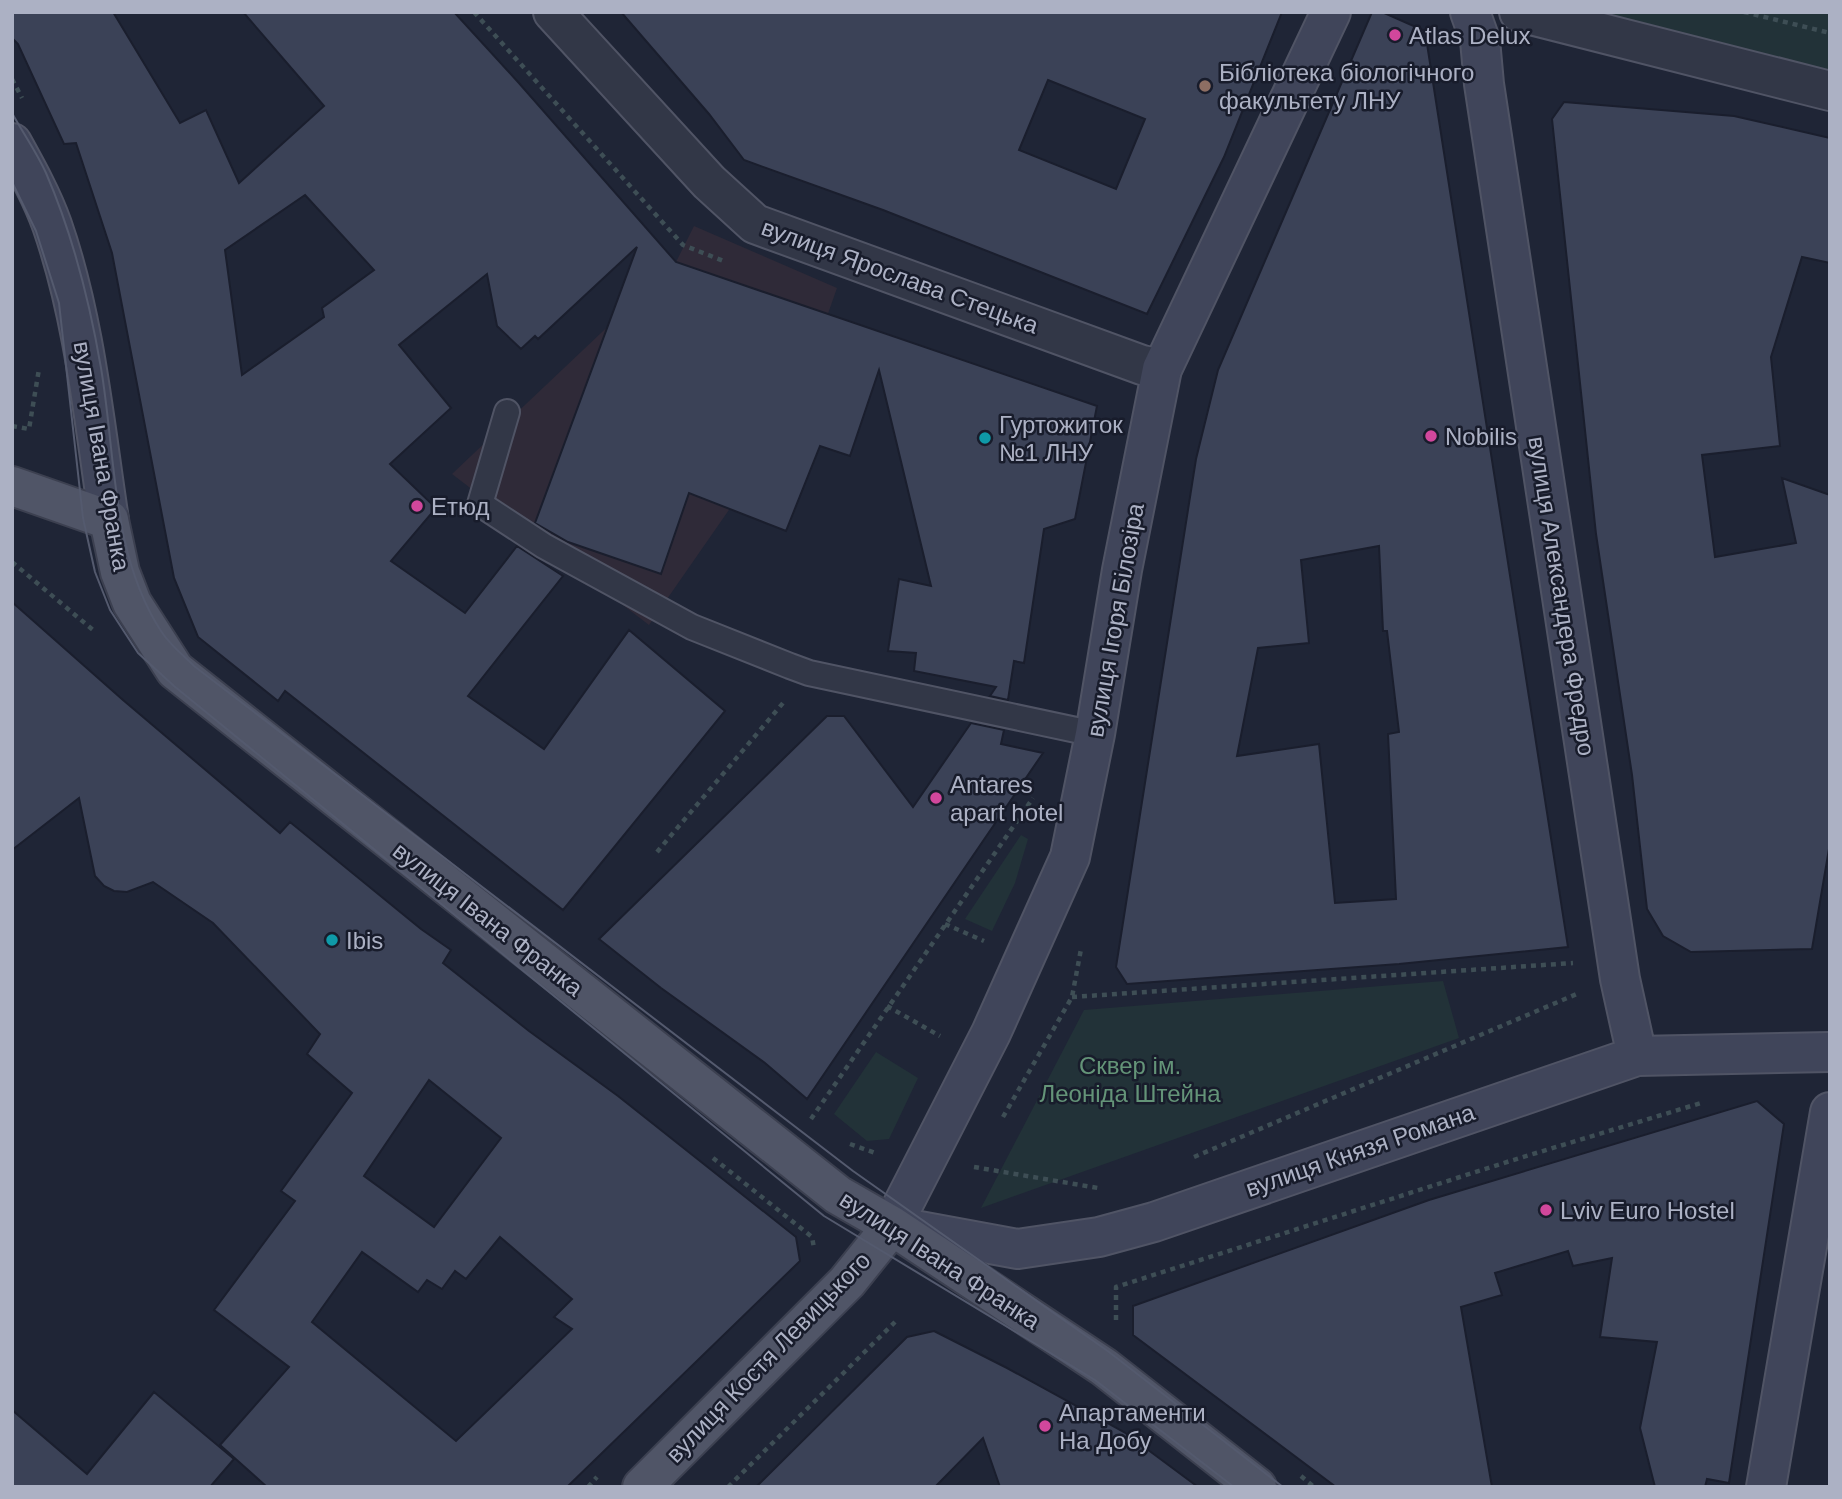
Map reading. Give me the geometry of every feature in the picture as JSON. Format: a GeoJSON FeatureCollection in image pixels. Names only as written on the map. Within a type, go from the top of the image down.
{"type":"FeatureCollection","features":[{"type":"Feature","properties":{"kind":"main road"},"geometry":{"type":"LineString","coordinates":[[12,486],[109,520]]}},
{"type":"Feature","properties":{"kind":"main road","name":"вулиця Івана Франка"},"geometry":{"type":"LineString","coordinates":[[109,520],[120,572],[132,603],[175,670],[827,1187],[892,1226],[1104,1367],[1257,1487]]}},
{"type":"Feature","properties":{"kind":"main road","name":"вулиця Костя Левицького"},"geometry":{"type":"LineString","coordinates":[[642,1487],[846,1282],[892,1226]]}},
{"type":"Feature","properties":{"kind":"street","name":"вулиця Ярослава Стецька"},"geometry":{"type":"LineString","coordinates":[[553,12],[709,182],[755,225],[1129,360],[1162,369]]}},
{"type":"Feature","properties":{"kind":"street","name":"вулиця Ігоря Білозіра"},"geometry":{"type":"LineString","coordinates":[[892,1226],[991,1033],[1070,857],[1162,369],[1331,12]]}},
{"type":"Feature","properties":{"kind":"street","name":"вулиця Александера Фредро"},"geometry":{"type":"LineString","coordinates":[[1470,12],[1480,40],[1484,84],[1620,979],[1637,1056]]}},
{"type":"Feature","properties":{"kind":"street"},"geometry":{"type":"LineString","coordinates":[[1519,12],[1830,91]]}},
{"type":"Feature","properties":{"kind":"street","name":"вулиця Івана Франка"},"geometry":{"type":"LineString","coordinates":[[12,144],[32,177],[52,225],[76,306],[109,520]]}},
{"type":"Feature","properties":{"kind":"street","name":"вулиця Князя Романа"},"geometry":{"type":"LineString","coordinates":[[892,1226],[1018,1249],[1099,1237],[1154,1222],[1637,1056],[1830,1052]]}},
{"type":"Feature","properties":{"kind":"street"},"geometry":{"type":"LineString","coordinates":[[1766,1487],[1830,1112]]}},
{"type":"Feature","properties":{"kind":"lane"},"geometry":{"type":"LineString","coordinates":[[507,412],[480,504],[544,547],[692,627],[809,673],[1095,734]]}},
{"type":"Feature","properties":{"kind":"path"},"geometry":{"type":"LineString","coordinates":[[1744,12],[1830,33]]}},
{"type":"Feature","properties":{"kind":"path"},"geometry":{"type":"LineString","coordinates":[[657,852],[809,673]]}},
{"type":"Feature","properties":{"kind":"path"},"geometry":{"type":"LineString","coordinates":[[807,1124],[1040,788]]}},
{"type":"Feature","properties":{"kind":"path"},"geometry":{"type":"LineString","coordinates":[[945,924],[987,942]]}},
{"type":"Feature","properties":{"kind":"path"},"geometry":{"type":"LineString","coordinates":[[999,1122],[1072,997],[1083,942]]}},
{"type":"Feature","properties":{"kind":"path"},"geometry":{"type":"LineString","coordinates":[[1072,997],[1584,962]]}},
{"type":"Feature","properties":{"kind":"path"},"geometry":{"type":"LineString","coordinates":[[1191,1158],[1588,989]]}},
{"type":"Feature","properties":{"kind":"path"},"geometry":{"type":"LineString","coordinates":[[887,1006],[950,1042]]}},
{"type":"Feature","properties":{"kind":"path"},"geometry":{"type":"LineString","coordinates":[[1116,1331],[1116,1287],[1510,1161],[1702,1103]]}},
{"type":"Feature","properties":{"kind":"path"},"geometry":{"type":"LineString","coordinates":[[842,1140],[882,1156]]}},
{"type":"Feature","properties":{"kind":"path"},"geometry":{"type":"LineString","coordinates":[[980,1157],[973,1168],[1101,1189]]}},
{"type":"Feature","properties":{"kind":"path"},"geometry":{"type":"LineString","coordinates":[[728,1487],[895,1322]]}},
{"type":"Feature","properties":{"kind":"path"},"geometry":{"type":"LineString","coordinates":[[1293,1470],[1314,1487]]}},
{"type":"Feature","properties":{"kind":"shaded area"},"geometry":{"type":"Polygon","coordinates":[[[694,226],[837,288],[790,422],[649,625],[452,474],[676,262],[694,226]]]}},
{"type":"Feature","properties":{"kind":"green space"},"geometry":{"type":"Polygon","coordinates":[[[1583,12],[1830,12],[1830,77],[1583,12]]]}},
{"type":"Feature","properties":{"kind":"green space"},"geometry":{"type":"Polygon","coordinates":[[[1021,835],[1028,839],[1015,883],[992,931],[965,919],[1021,835]]]}},
{"type":"Feature","properties":{"kind":"green space","name":"Сквер ім. Леоніда Штейна"},"geometry":{"type":"Polygon","coordinates":[[[1443,981],[1459,1038],[981,1208],[1084,1010],[1443,981]]]}},
{"type":"Feature","properties":{"kind":"green space"},"geometry":{"type":"Polygon","coordinates":[[[876,1052],[918,1078],[889,1139],[867,1141],[834,1114],[876,1052]]]}},
{"type":"Feature","properties":{"kind":"building"},"geometry":{"type":"Polygon","coordinates":[[[12,12],[113,12],[180,123],[206,110],[239,183],[324,106],[243,12],[454,12],[676,262],[1097,406],[1075,519],[1044,529],[1024,663],[1014,661],[1008,700],[990,696],[996,687],[914,671],[916,653],[888,651],[899,579],[931,586],[879,370],[850,456],[820,446],[786,531],[689,493],[661,574],[568,542],[535,523],[637,247],[538,339],[535,336],[521,349],[497,326],[487,274],[399,345],[451,408],[390,464],[436,508],[391,561],[465,613],[517,546],[563,576],[468,696],[544,749],[629,630],[725,711],[563,910],[285,691],[278,701],[198,637],[174,578],[112,253],[76,143],[64,144],[18,44],[12,38],[12,12]],[[305,195],[225,250],[242,375],[324,317],[322,308],[374,270],[305,195]]]}},
{"type":"Feature","properties":{"kind":"building"},"geometry":{"type":"Polygon","coordinates":[[[621,12],[1282,12],[1224,157],[1147,314],[883,210],[744,160],[709,114],[621,12]],[[1048,80],[1019,150],[1116,189],[1145,119],[1048,80]]]}},
{"type":"Feature","properties":{"kind":"building"},"geometry":{"type":"Polygon","coordinates":[[[1372,12],[1382,12],[1425,31],[1568,947],[1399,964],[1127,984],[1116,967],[1196,459],[1218,370],[1372,12]],[[1379,546],[1301,560],[1309,643],[1258,648],[1237,756],[1319,744],[1335,903],[1396,899],[1388,734],[1399,732],[1387,631],[1383,631],[1379,546]]]}},
{"type":"Feature","properties":{"kind":"building"},"geometry":{"type":"Polygon","coordinates":[[[1564,102],[1734,116],[1830,138],[1830,263],[1802,257],[1771,357],[1780,446],[1702,455],[1715,557],[1796,543],[1782,478],[1830,495],[1830,843],[1812,949],[1691,952],[1663,936],[1647,909],[1632,775],[1596,534],[1552,119],[1564,102]]]}},
{"type":"Feature","properties":{"kind":"building"},"geometry":{"type":"Polygon","coordinates":[[[12,602],[280,833],[290,822],[421,929],[451,950],[443,963],[529,1031],[618,1096],[796,1237],[800,1261],[567,1487],[267,1487],[220,1445],[289,1367],[214,1310],[295,1201],[281,1191],[352,1093],[307,1054],[320,1034],[213,923],[153,882],[127,892],[114,891],[104,886],[95,876],[79,798],[12,850],[12,602]],[[429,1080],[364,1176],[434,1227],[501,1138],[429,1080]],[[500,1237],[466,1279],[455,1271],[442,1289],[427,1280],[418,1292],[362,1252],[312,1322],[456,1441],[572,1329],[554,1317],[572,1299],[500,1237]]]}},
{"type":"Feature","properties":{"kind":"building"},"geometry":{"type":"Polygon","coordinates":[[[827,716],[844,716],[913,807],[971,723],[1004,730],[1001,744],[1043,753],[807,1099],[765,1063],[661,988],[599,939],[827,716]]]}},
{"type":"Feature","properties":{"kind":"building"},"geometry":{"type":"Polygon","coordinates":[[[1757,1101],[1784,1124],[1729,1483],[1707,1479],[1705,1487],[1655,1487],[1640,1428],[1657,1342],[1600,1337],[1612,1258],[1573,1266],[1568,1251],[1495,1273],[1502,1295],[1461,1307],[1492,1487],[1336,1487],[1133,1335],[1133,1306],[1429,1200],[1757,1101]]]}},
{"type":"Feature","properties":{"kind":"building"},"geometry":{"type":"Polygon","coordinates":[[[934,1331],[1124,1432],[1198,1487],[1000,1487],[983,1438],[935,1487],[756,1487],[907,1337],[934,1331]]]}},
{"type":"Feature","properties":{"kind":"building"},"geometry":{"type":"Polygon","coordinates":[[[154,1392],[234,1459],[210,1487],[12,1487],[12,1410],[87,1474],[154,1392]]]}},
{"type":"Feature","properties":{"kind":"tram line"},"geometry":{"type":"LineString","coordinates":[[12,113],[46,173],[72,244],[86,294],[101,368],[124,537],[145,601],[172,645],[194,666],[853,1171],[1109,1352],[1283,1487]]}},
{"type":"Feature","properties":{"kind":"tram line"},"geometry":{"type":"LineString","coordinates":[[12,182],[36,231],[59,303],[83,518],[95,572],[110,610],[138,653],[174,686],[824,1216],[1095,1380],[1234,1487]]}},
{"type":"Feature","properties":{"kind":"place","name":"Atlas Delux"},"geometry":{"type":"Point","coordinates":[1395,35]}},
{"type":"Feature","properties":{"kind":"place","name":"Бібліотека біологічного факультету ЛНУ"},"geometry":{"type":"Point","coordinates":[1205,86]}},
{"type":"Feature","properties":{"kind":"place","name":"Nobilis"},"geometry":{"type":"Point","coordinates":[1431,436]}},
{"type":"Feature","properties":{"kind":"place","name":"Гуртожиток №1 ЛНУ"},"geometry":{"type":"Point","coordinates":[985,438]}},
{"type":"Feature","properties":{"kind":"place","name":"Етюд"},"geometry":{"type":"Point","coordinates":[417,506]}},
{"type":"Feature","properties":{"kind":"place","name":"Antares apart hotel"},"geometry":{"type":"Point","coordinates":[936,798]}},
{"type":"Feature","properties":{"kind":"place","name":"Ibis"},"geometry":{"type":"Point","coordinates":[332,940]}},
{"type":"Feature","properties":{"kind":"place","name":"Lviv Euro Hostel"},"geometry":{"type":"Point","coordinates":[1546,1210]}},
{"type":"Feature","properties":{"kind":"place","name":"Апартаменти На Добу"},"geometry":{"type":"Point","coordinates":[1045,1426]}}]}
